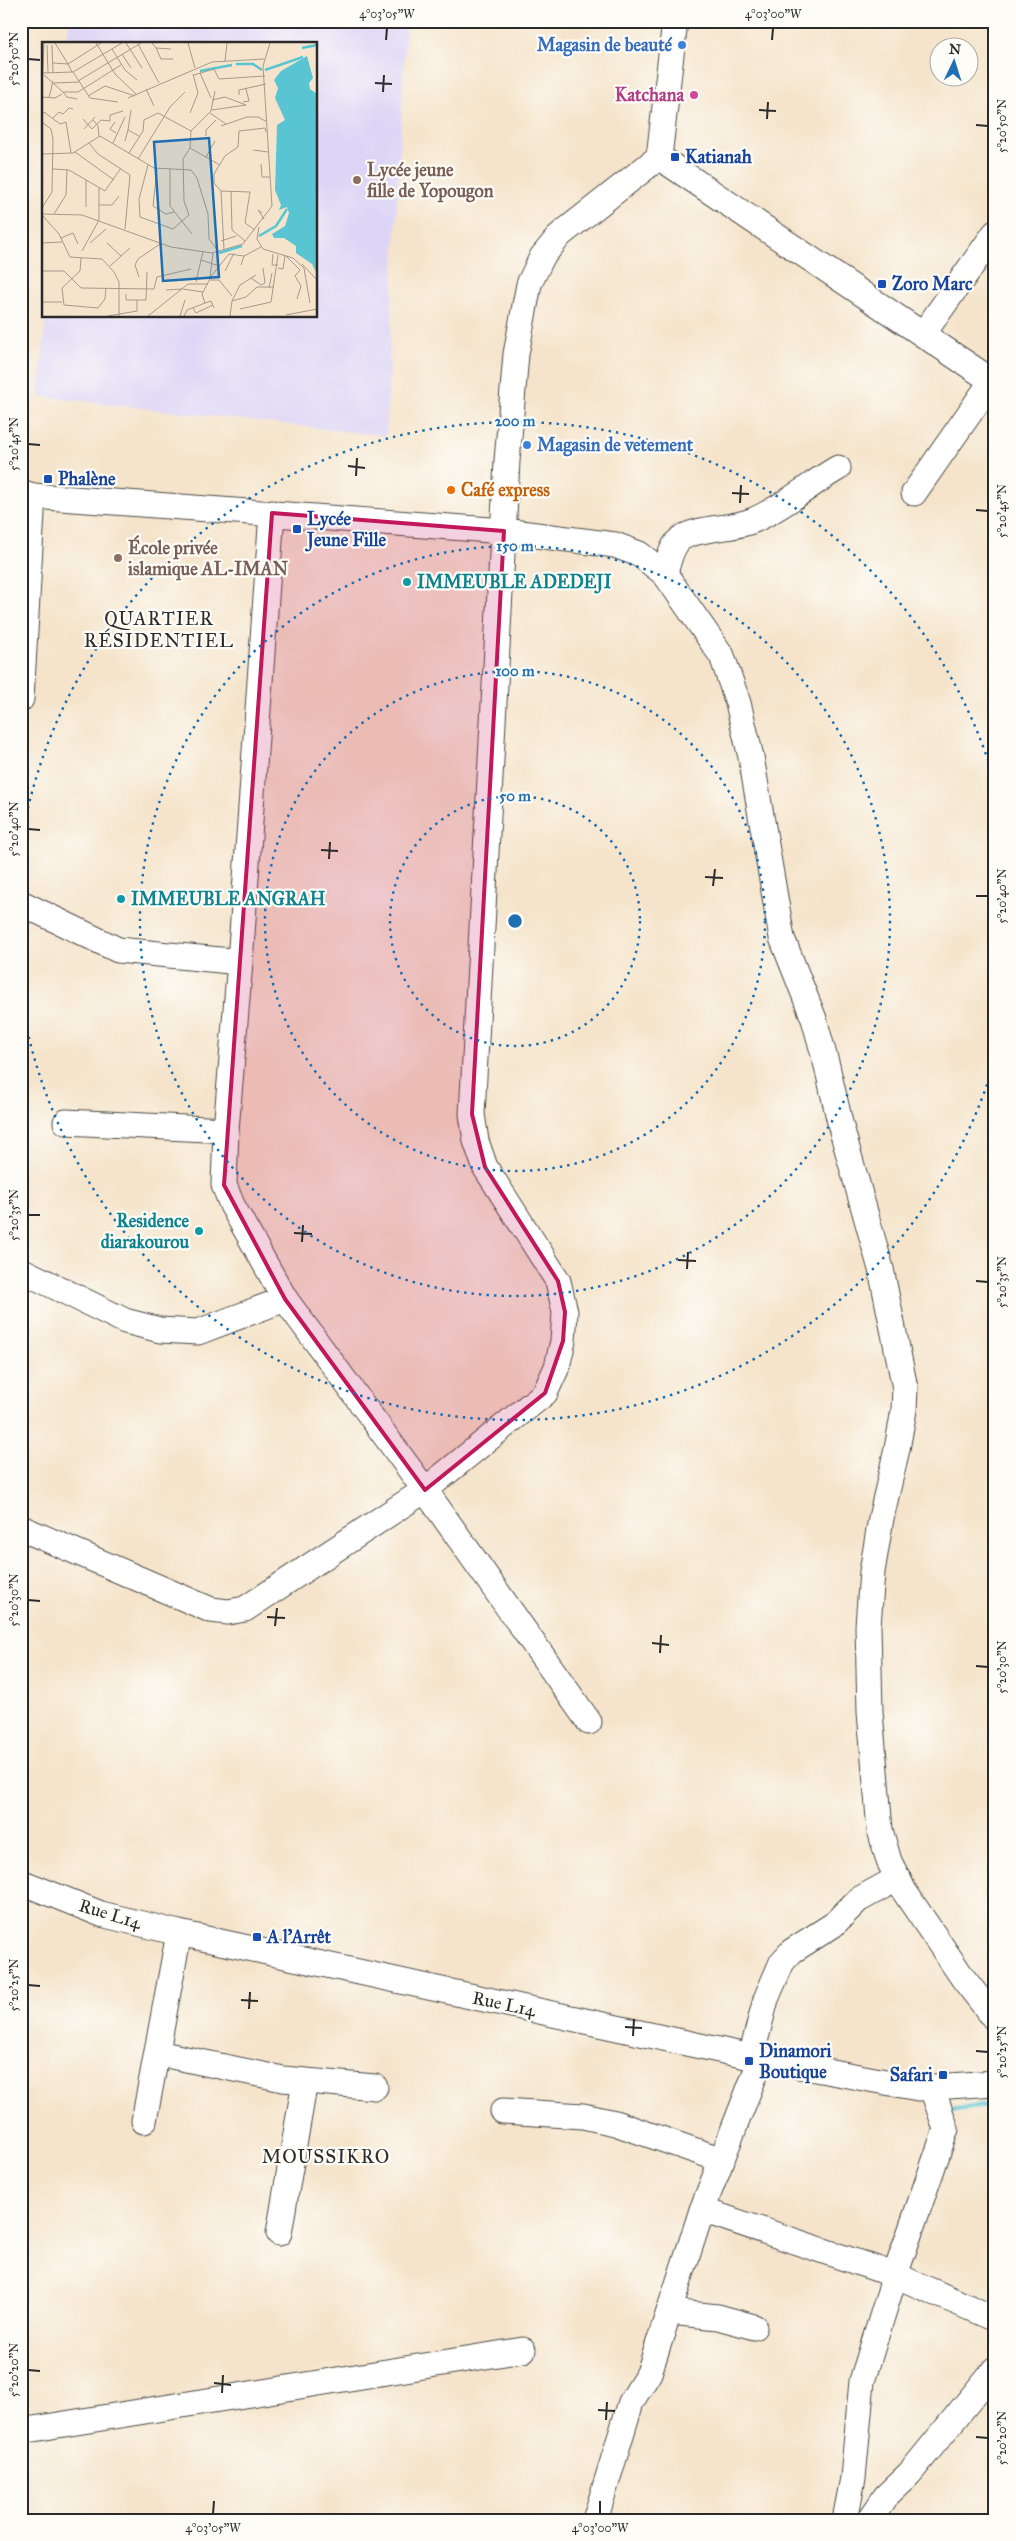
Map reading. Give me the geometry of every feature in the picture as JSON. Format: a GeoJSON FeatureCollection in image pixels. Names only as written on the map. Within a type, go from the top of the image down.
{"type":"FeatureCollection","features":[{"type":"Feature","properties":{"kind":"street"},"geometry":{"type":"LineString","coordinates":[[21,1528],[211,1610],[228,1612],[245,1609],[425,1490],[545,1393],[557,1367],[563,1341],[565,1312],[558,1281],[486,1166],[476,1141],[472,1114],[504,531],[516,354],[529,284],[542,257],[560,235],[659,157],[675,21]]}},
{"type":"Feature","properties":{"kind":"street"},"geometry":{"type":"LineString","coordinates":[[659,157],[993,382],[914,493]]}},
{"type":"Feature","properties":{"kind":"street"},"geometry":{"type":"LineString","coordinates":[[923,334],[995,233]]}},
{"type":"Feature","properties":{"kind":"street"},"geometry":{"type":"LineString","coordinates":[[665,574],[671,553],[682,538],[700,531],[718,530],[754,520],[838,468]]}},
{"type":"Feature","properties":{"kind":"street"},"geometry":{"type":"LineString","coordinates":[[21,699],[27,494],[504,531],[615,545],[639,554],[665,574],[722,656],[738,703],[764,826],[782,938],[817,1028],[841,1127],[882,1269],[903,1372],[905,1388],[904,1410],[881,1518],[872,1572],[868,1626],[870,1712],[880,1830],[889,1861],[898,1878],[963,1978],[995,2018]]}},
{"type":"Feature","properties":{"kind":"street"},"geometry":{"type":"LineString","coordinates":[[272,513],[226,1130],[224,1186],[232,1205],[285,1299],[425,1490],[589,1722]]}},
{"type":"Feature","properties":{"kind":"street"},"geometry":{"type":"LineString","coordinates":[[21,903],[118,950],[240,962]]}},
{"type":"Feature","properties":{"kind":"street"},"geometry":{"type":"LineString","coordinates":[[66,1122],[226,1130]]}},
{"type":"Feature","properties":{"kind":"street"},"geometry":{"type":"LineString","coordinates":[[21,1270],[125,1321],[160,1330],[198,1332],[285,1299]]}},
{"type":"Feature","properties":{"kind":"street"},"geometry":{"type":"LineString","coordinates":[[595,2520],[631,2402],[648,2374],[670,2312],[702,2210],[722,2160],[756,2058],[766,1999],[782,1962],[792,1951],[832,1924],[858,1900],[898,1878]]}},
{"type":"Feature","properties":{"kind":"street","name":"Rue L14"},"geometry":{"type":"LineString","coordinates":[[21,1882],[101,1914],[179,1934],[756,2058],[918,2088],[995,2083]]}},
{"type":"Feature","properties":{"kind":"street"},"geometry":{"type":"LineString","coordinates":[[144,2121],[179,1934]]}},
{"type":"Feature","properties":{"kind":"street"},"geometry":{"type":"LineString","coordinates":[[157,2053],[283,2079],[375,2087]]}},
{"type":"Feature","properties":{"kind":"street"},"geometry":{"type":"LineString","coordinates":[[279,2233],[305,2081]]}},
{"type":"Feature","properties":{"kind":"street"},"geometry":{"type":"LineString","coordinates":[[845,2520],[852,2478],[862,2381],[895,2274],[946,2129],[932,2088]]}},
{"type":"Feature","properties":{"kind":"street"},"geometry":{"type":"LineString","coordinates":[[503,2111],[582,2116],[615,2123],[722,2160]]}},
{"type":"Feature","properties":{"kind":"street"},"geometry":{"type":"LineString","coordinates":[[702,2210],[895,2274],[995,2318]]}},
{"type":"Feature","properties":{"kind":"street"},"geometry":{"type":"LineString","coordinates":[[670,2312],[718,2316],[754,2327]]}},
{"type":"Feature","properties":{"kind":"street"},"geometry":{"type":"LineString","coordinates":[[21,2430],[523,2350]]}},
{"type":"Feature","properties":{"kind":"street"},"geometry":{"type":"LineString","coordinates":[[870,2520],[886,2496],[910,2473],[995,2369]]}},
{"type":"Feature","properties":{"kind":"highlighted area"},"geometry":{"type":"Polygon","coordinates":[[[272,513],[504,531],[472,1114],[485,1167],[558,1281],[565,1312],[563,1341],[545,1393],[425,1490],[285,1299],[224,1185],[272,513]]]}},
{"type":"Feature","properties":{"kind":"shaded area","name":"Lycée jeune fille de Yopougon"},"geometry":{"type":"Polygon","coordinates":[[[69,21],[406,21],[386,436],[39,396],[46,318],[318,318],[318,42],[67,42],[69,21]]]}},
{"type":"Feature","properties":{"kind":"waterway"},"geometry":{"type":"LineString","coordinates":[[950,2110],[995,2105]]}},
{"type":"Feature","properties":{"kind":"place","name":"Magasin de beauté"},"geometry":{"type":"Point","coordinates":[682,45]}},
{"type":"Feature","properties":{"kind":"place","name":"Katchana"},"geometry":{"type":"Point","coordinates":[694,95]}},
{"type":"Feature","properties":{"kind":"place","name":"Katianah"},"geometry":{"type":"Point","coordinates":[675,157]}},
{"type":"Feature","properties":{"kind":"place","name":"Lycée jeune fille de Yopougon"},"geometry":{"type":"Point","coordinates":[357,180]}},
{"type":"Feature","properties":{"kind":"place","name":"Zoro Marc"},"geometry":{"type":"Point","coordinates":[882,284]}},
{"type":"Feature","properties":{"kind":"place","name":"Magasin de vetement"},"geometry":{"type":"Point","coordinates":[527,445]}},
{"type":"Feature","properties":{"kind":"place","name":"Phalène"},"geometry":{"type":"Point","coordinates":[48,479]}},
{"type":"Feature","properties":{"kind":"place","name":"Café express"},"geometry":{"type":"Point","coordinates":[451,490]}},
{"type":"Feature","properties":{"kind":"place","name":"Lycée Jeune Fille"},"geometry":{"type":"Point","coordinates":[297,529]}},
{"type":"Feature","properties":{"kind":"place","name":"École privée islamique AL-IMAN"},"geometry":{"type":"Point","coordinates":[118,558]}},
{"type":"Feature","properties":{"kind":"place","name":"IMMEUBLE ADEDEJI"},"geometry":{"type":"Point","coordinates":[407,582]}},
{"type":"Feature","properties":{"kind":"place","name":"IMMEUBLE ANGRAH"},"geometry":{"type":"Point","coordinates":[121,899]}},
{"type":"Feature","properties":{"kind":"place","name":"Residence diarakourou"},"geometry":{"type":"Point","coordinates":[199,1231]}},
{"type":"Feature","properties":{"kind":"place","name":"A l'Arrêt"},"geometry":{"type":"Point","coordinates":[257,1937]}},
{"type":"Feature","properties":{"kind":"place","name":"Dinamori Boutique"},"geometry":{"type":"Point","coordinates":[749,2061]}},
{"type":"Feature","properties":{"kind":"place","name":"Safari"},"geometry":{"type":"Point","coordinates":[943,2075]}},
{"type":"Feature","properties":{"kind":"district","name":"QUARTIER RÉSIDENTIEL"},"geometry":{"type":"Point","coordinates":[159,629]}},
{"type":"Feature","properties":{"kind":"district","name":"MOUSSIKRO"},"geometry":{"type":"Point","coordinates":[326,2156]}}]}
